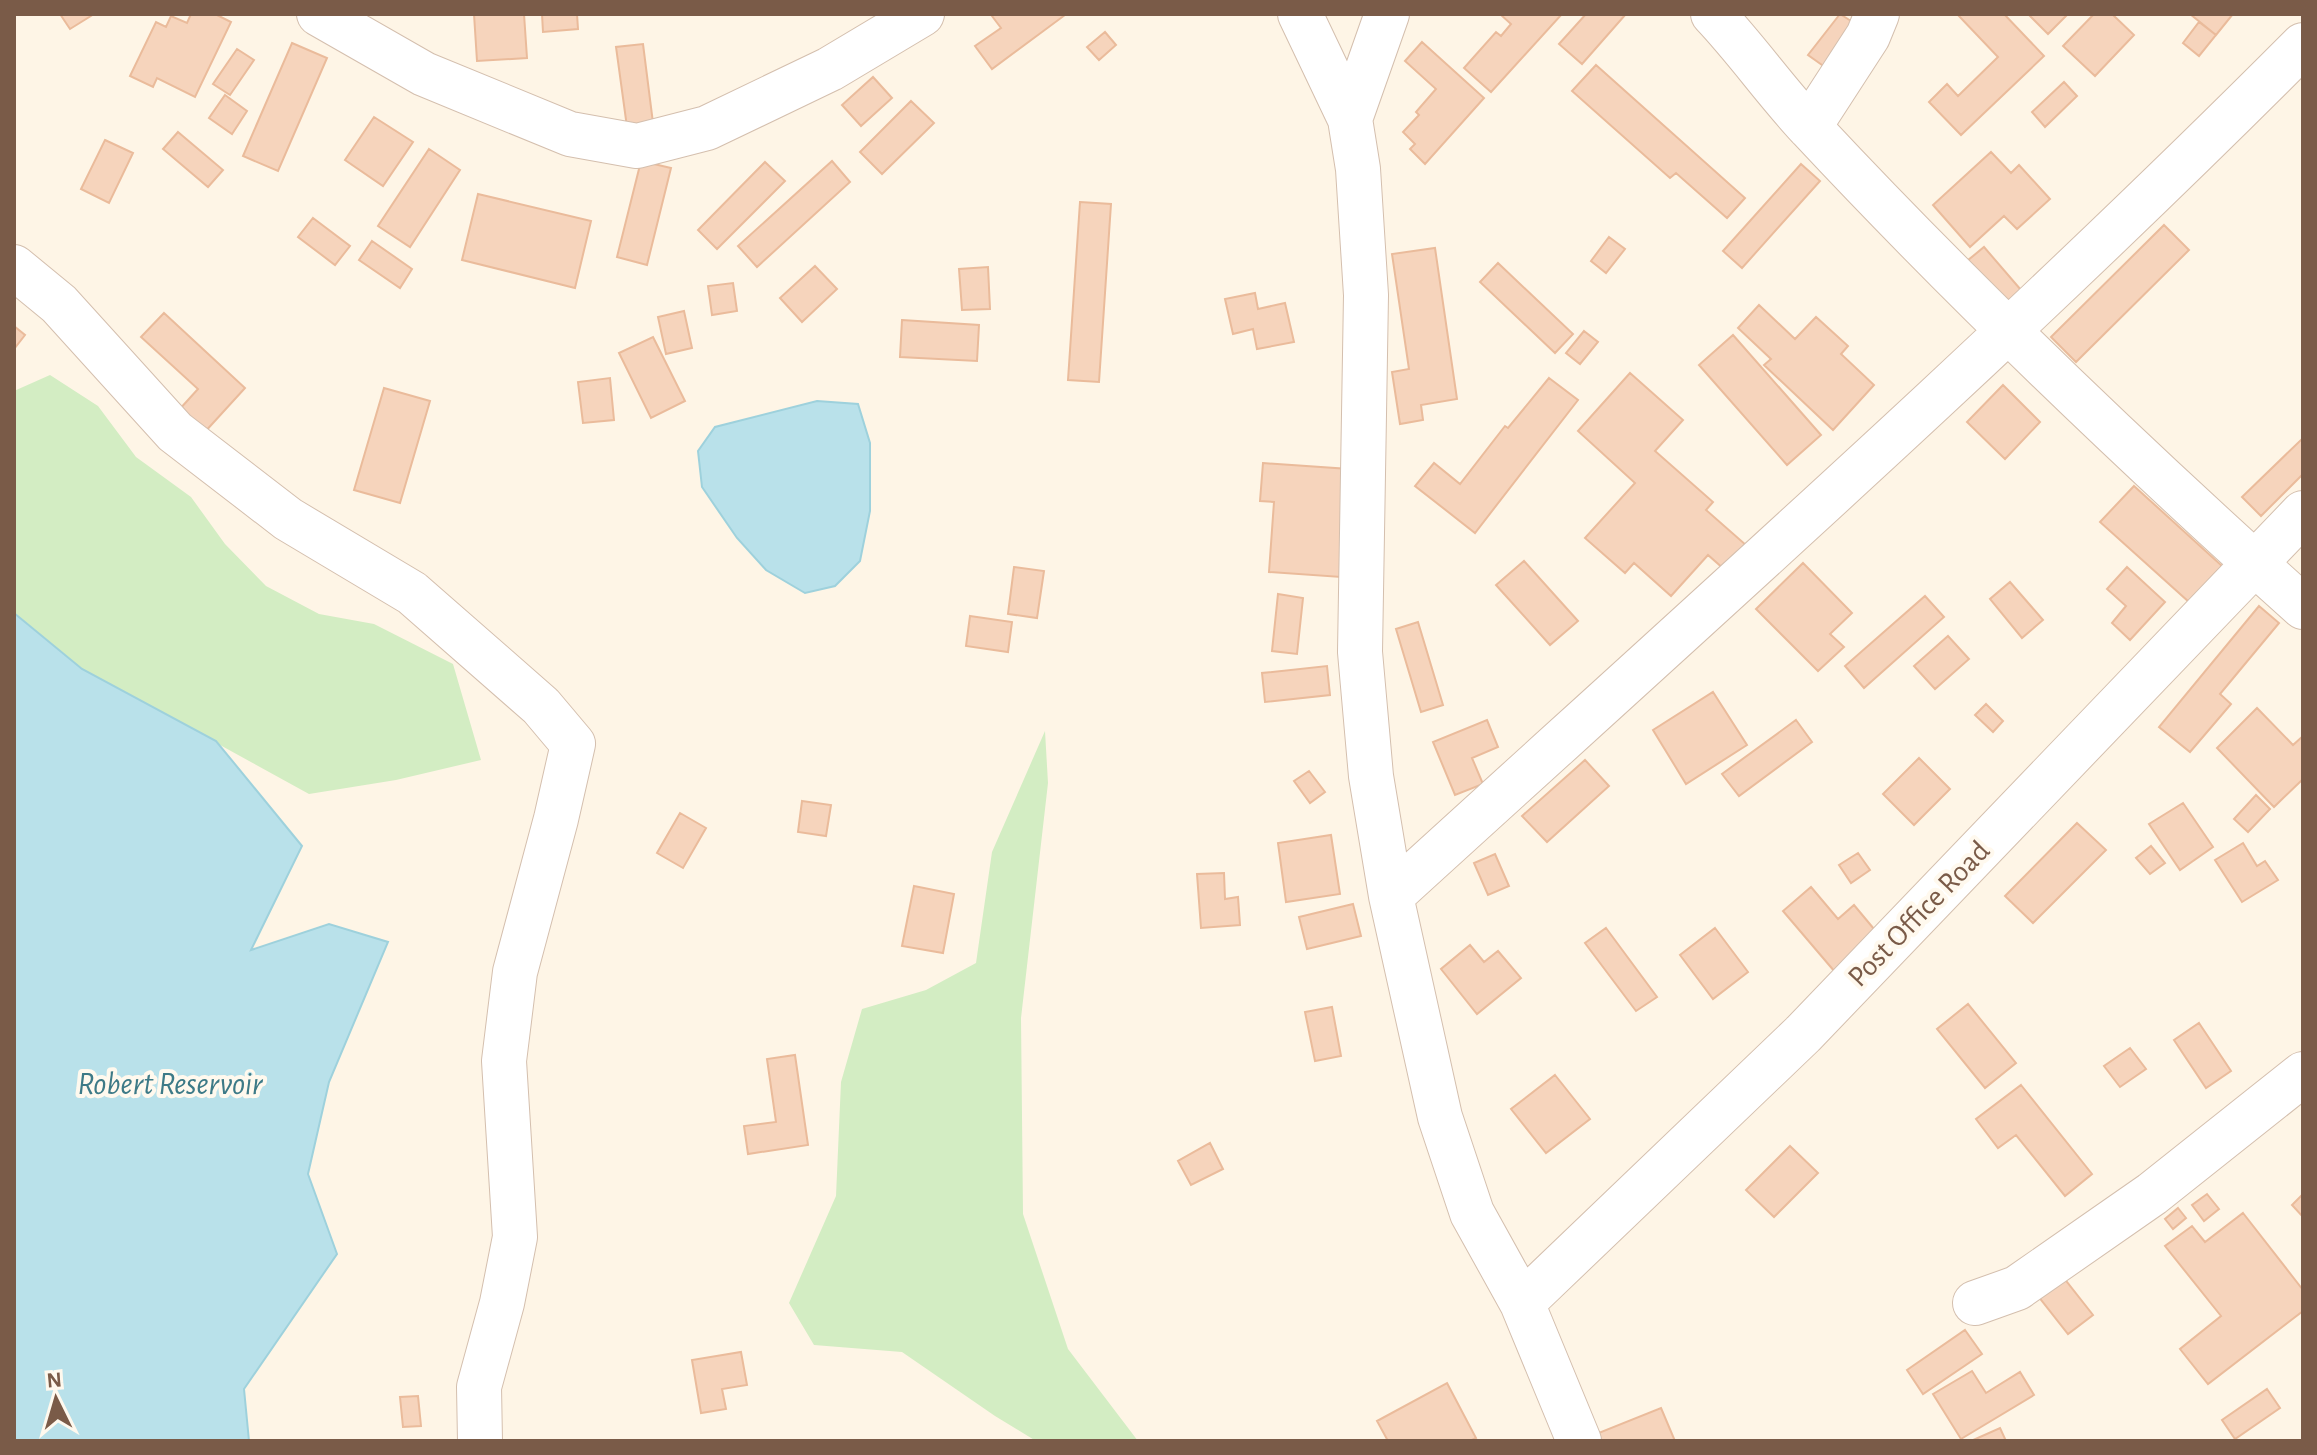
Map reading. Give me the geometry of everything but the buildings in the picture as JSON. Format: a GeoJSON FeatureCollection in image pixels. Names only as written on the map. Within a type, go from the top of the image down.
{"type":"FeatureCollection","features":[{"type":"Feature","properties":{"kind":"street"},"geometry":{"type":"LineString","coordinates":[[319,14],[439,80],[570,134],[637,146],[707,128],[830,69],[922,14]]}},
{"type":"Feature","properties":{"kind":"street"},"geometry":{"type":"LineString","coordinates":[[1300,14],[1350,119],[1358,169],[1366,295],[1360,652],[1371,776],[1391,896],[1445,1131],[1472,1213],[1522,1303],[1579,1441]]}},
{"type":"Feature","properties":{"kind":"street"},"geometry":{"type":"LineString","coordinates":[[1350,119],[1387,14]]}},
{"type":"Feature","properties":{"kind":"street"},"geometry":{"type":"LineString","coordinates":[[1713,14],[1809,127],[2009,332],[2303,607]]}},
{"type":"Feature","properties":{"kind":"street"},"geometry":{"type":"LineString","coordinates":[[1809,127],[1868,36],[1877,14]]}},
{"type":"Feature","properties":{"kind":"street"},"geometry":{"type":"LineString","coordinates":[[1391,896],[2009,332],[2303,45]]}},
{"type":"Feature","properties":{"kind":"street"},"geometry":{"type":"LineString","coordinates":[[14,267],[59,304],[175,432],[288,519],[412,593],[541,706],[573,744],[515,972],[504,1061],[515,1237],[502,1303],[479,1387],[480,1441]]}},
{"type":"Feature","properties":{"kind":"street","name":"Post Office Road"},"geometry":{"type":"LineString","coordinates":[[1522,1303],[1803,1034],[2303,513]]}},
{"type":"Feature","properties":{"kind":"street"},"geometry":{"type":"LineString","coordinates":[[1975,1303],[2017,1288],[2140,1202],[2303,1074]]}},
{"type":"Feature","properties":{"kind":"green space"},"geometry":{"type":"Polygon","coordinates":[[[50,375],[98,406],[136,457],[191,497],[225,544],[266,586],[319,614],[374,624],[453,664],[481,760],[396,780],[309,794],[82,669],[14,613],[14,391],[50,375]]]}},
{"type":"Feature","properties":{"kind":"green space"},"geometry":{"type":"Polygon","coordinates":[[[1045,731],[1048,783],[1021,1018],[1023,1214],[1068,1349],[1138,1441],[1036,1441],[902,1352],[814,1345],[789,1303],[836,1196],[841,1082],[862,1009],[926,990],[976,963],[992,852],[1045,731]]]}},
{"type":"Feature","properties":{"kind":"water"},"geometry":{"type":"Polygon","coordinates":[[[817,401],[858,404],[870,443],[870,511],[860,561],[835,586],[805,593],[766,570],[737,538],[702,487],[698,451],[715,427],[817,401]]]}},
{"type":"Feature","properties":{"kind":"water","name":"Robert Reservoir"},"geometry":{"type":"Polygon","coordinates":[[[14,613],[82,669],[216,741],[302,846],[251,950],[329,924],[388,942],[329,1082],[308,1174],[337,1254],[244,1389],[249,1441],[14,1441],[14,613]]]}}]}
